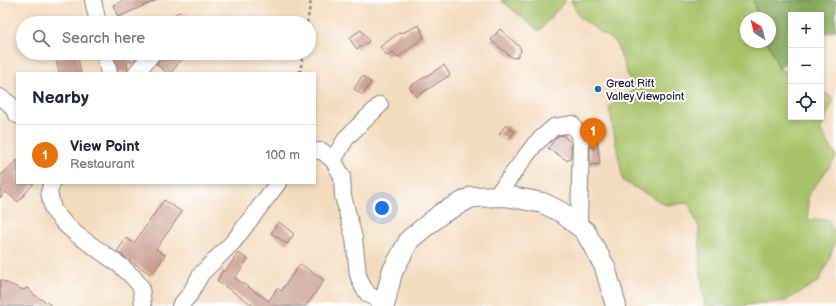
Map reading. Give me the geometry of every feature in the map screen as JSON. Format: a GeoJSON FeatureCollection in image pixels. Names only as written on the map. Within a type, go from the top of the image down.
{"type":"FeatureCollection","features":[{"type":"Feature","properties":{"kind":"main road"},"geometry":{"type":"LineString","coordinates":[[385,305],[392,272],[410,239],[442,213],[472,197],[506,196],[543,203],[561,212],[585,231],[605,267],[616,306]]}},
{"type":"Feature","properties":{"kind":"street"},"geometry":{"type":"LineString","coordinates":[[93,0],[96,16]]}},
{"type":"Feature","properties":{"kind":"street"},"geometry":{"type":"LineString","coordinates":[[106,60],[109,72]]}},
{"type":"Feature","properties":{"kind":"street"},"geometry":{"type":"LineString","coordinates":[[137,72],[147,60]]}},
{"type":"Feature","properties":{"kind":"street"},"geometry":{"type":"LineString","coordinates":[[0,97],[10,104],[16,113]]}},
{"type":"Feature","properties":{"kind":"street"},"geometry":{"type":"LineString","coordinates":[[333,160],[347,137],[380,105]]}},
{"type":"Feature","properties":{"kind":"street"},"geometry":{"type":"LineString","coordinates":[[496,196],[536,144],[554,127],[572,124],[581,138],[579,226]]}},
{"type":"Feature","properties":{"kind":"street"},"geometry":{"type":"LineString","coordinates":[[316,151],[322,151],[333,160],[342,176],[343,196],[354,238],[358,275],[363,288],[368,294],[385,305]]}},
{"type":"Feature","properties":{"kind":"street"},"geometry":{"type":"LineString","coordinates":[[52,184],[49,192],[53,210],[76,234],[121,266],[133,277],[140,287],[143,306]]}},
{"type":"Feature","properties":{"kind":"street"},"geometry":{"type":"LineString","coordinates":[[180,306],[190,294],[201,274],[233,242],[277,184]]}},
{"type":"Feature","properties":{"kind":"path"},"geometry":{"type":"LineString","coordinates":[[308,16],[310,0]]}},
{"type":"Feature","properties":{"kind":"path"},"geometry":{"type":"LineString","coordinates":[[300,72],[301,60]]}},
{"type":"Feature","properties":{"kind":"green space"},"geometry":{"type":"Polygon","coordinates":[[[501,0],[566,0],[539,31],[501,0]]]}},
{"type":"Feature","properties":{"kind":"green space"},"geometry":{"type":"Polygon","coordinates":[[[571,0],[753,0],[756,12],[740,12],[740,48],[770,48],[779,69],[788,73],[788,120],[824,120],[824,92],[834,99],[820,130],[836,155],[836,158],[808,195],[808,220],[828,219],[836,235],[828,262],[819,281],[785,301],[738,306],[705,306],[700,266],[699,227],[688,203],[666,205],[623,181],[609,107],[634,91],[616,43],[579,17],[571,0]]]}},
{"type":"Feature","properties":{"kind":"green space"},"geometry":{"type":"Polygon","coordinates":[[[753,0],[836,0],[836,30],[824,34],[824,12],[788,12],[788,60],[779,69],[770,48],[776,48],[776,12],[756,12],[753,0]]]}},
{"type":"Feature","properties":{"kind":"building"},"geometry":{"type":"Polygon","coordinates":[[[124,0],[157,0],[120,16],[118,16],[113,5],[124,0]]]}},
{"type":"Feature","properties":{"kind":"building"},"geometry":{"type":"Polygon","coordinates":[[[419,25],[424,37],[397,58],[393,52],[387,56],[380,47],[400,32],[402,33],[419,25]]]}},
{"type":"Feature","properties":{"kind":"building"},"geometry":{"type":"Polygon","coordinates":[[[500,29],[520,47],[521,51],[517,57],[513,58],[491,40],[500,29]]]}},
{"type":"Feature","properties":{"kind":"building"},"geometry":{"type":"Polygon","coordinates":[[[361,30],[369,41],[357,49],[349,38],[361,30]]]}},
{"type":"Feature","properties":{"kind":"building"},"geometry":{"type":"Polygon","coordinates":[[[56,60],[78,60],[81,72],[59,72],[56,60]]]}},
{"type":"Feature","properties":{"kind":"building"},"geometry":{"type":"Polygon","coordinates":[[[115,60],[134,60],[127,63],[127,72],[118,72],[115,60]]]}},
{"type":"Feature","properties":{"kind":"building"},"geometry":{"type":"Polygon","coordinates":[[[159,60],[181,60],[172,72],[166,72],[156,64],[159,60]]]}},
{"type":"Feature","properties":{"kind":"building"},"geometry":{"type":"Polygon","coordinates":[[[444,65],[450,75],[416,97],[409,87],[444,65]]]}},
{"type":"Feature","properties":{"kind":"building"},"geometry":{"type":"Polygon","coordinates":[[[362,76],[371,82],[363,95],[354,89],[362,76]]]}},
{"type":"Feature","properties":{"kind":"building"},"geometry":{"type":"Polygon","coordinates":[[[506,125],[515,132],[508,140],[499,134],[506,125]]]}},
{"type":"Feature","properties":{"kind":"building"},"geometry":{"type":"Polygon","coordinates":[[[562,135],[571,142],[571,156],[568,161],[548,148],[558,136],[562,135]]]}},
{"type":"Feature","properties":{"kind":"building"},"geometry":{"type":"Polygon","coordinates":[[[590,138],[597,138],[600,164],[590,165],[590,138]]]}},
{"type":"Feature","properties":{"kind":"building"},"geometry":{"type":"Polygon","coordinates":[[[16,161],[16,184],[33,184],[18,202],[6,192],[0,198],[0,176],[16,161]]]}},
{"type":"Feature","properties":{"kind":"building"},"geometry":{"type":"Polygon","coordinates":[[[164,200],[182,212],[156,249],[165,255],[152,275],[117,252],[126,238],[134,243],[164,200]]]}},
{"type":"Feature","properties":{"kind":"building"},"geometry":{"type":"Polygon","coordinates":[[[279,222],[294,234],[287,244],[271,233],[279,222]]]}},
{"type":"Feature","properties":{"kind":"building"},"geometry":{"type":"Polygon","coordinates":[[[238,253],[248,259],[235,278],[269,301],[277,288],[281,291],[300,264],[324,280],[306,306],[254,306],[217,281],[223,270],[225,272],[238,253]]]}},
{"type":"Feature","properties":{"kind":"building"},"geometry":{"type":"Polygon","coordinates":[[[0,280],[23,290],[28,288],[33,294],[52,306],[0,306],[0,280]]]}},
{"type":"Feature","properties":{"kind":"place","name":"Great Rift Valley Viewpoint"},"geometry":{"type":"Point","coordinates":[598,89]}},
{"type":"Feature","properties":{"kind":"place","name":"View Point"},"geometry":{"type":"Point","coordinates":[593,151]}}]}
